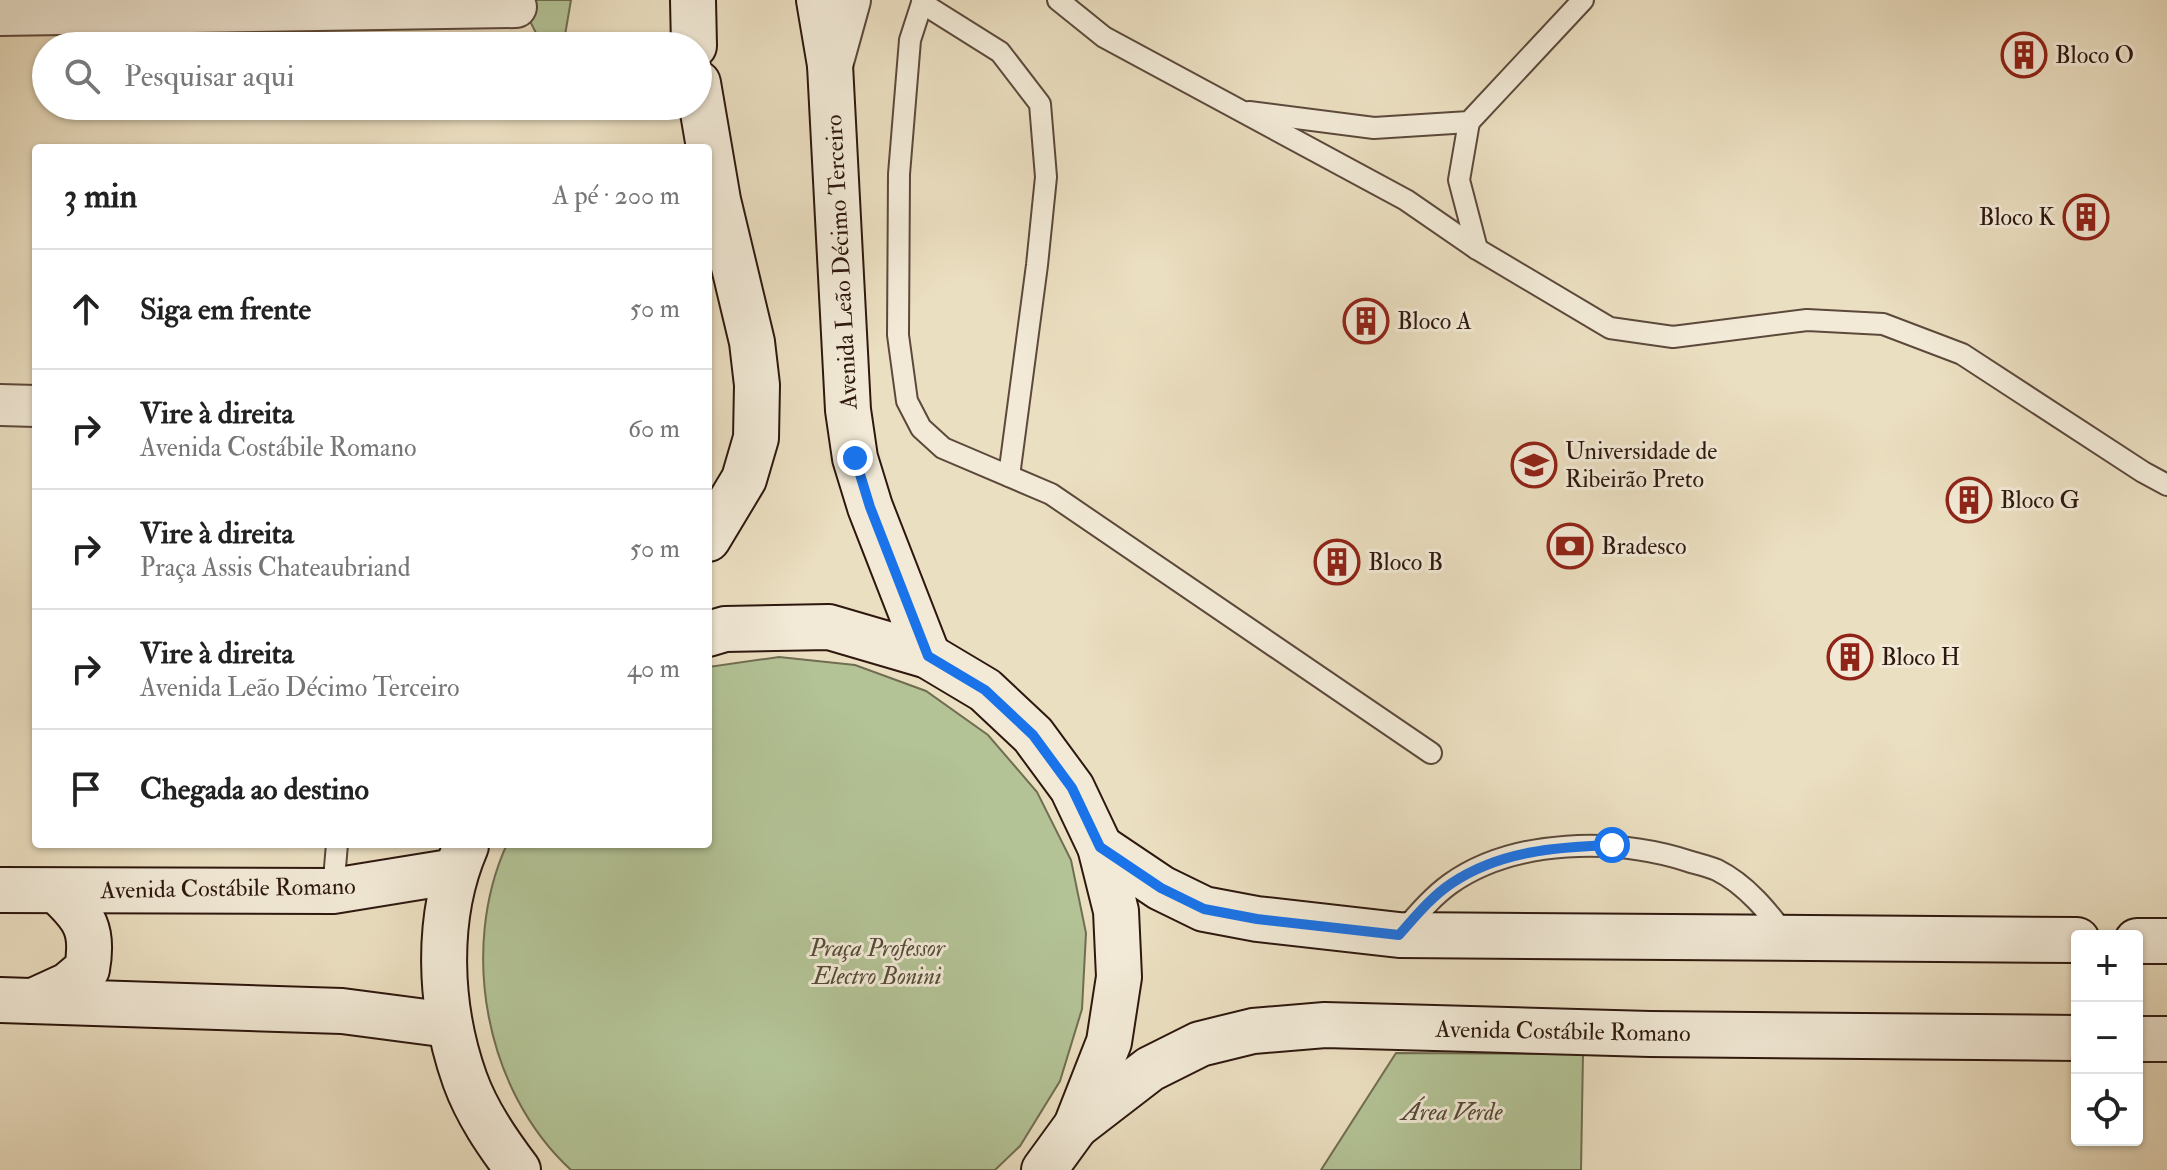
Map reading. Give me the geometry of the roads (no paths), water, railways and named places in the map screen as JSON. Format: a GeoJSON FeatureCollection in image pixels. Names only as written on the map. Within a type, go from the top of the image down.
{"type":"FeatureCollection","features":[{"type":"Feature","properties":{"kind":"main road"},"geometry":{"type":"LineString","coordinates":[[693,0],[694,32]]}},
{"type":"Feature","properties":{"kind":"main road","name":"Avenida Leão Décimo Terceiro"},"geometry":{"type":"LineString","coordinates":[[819,0],[830,65],[847,395],[855,458],[870,507],[928,656]]}},
{"type":"Feature","properties":{"kind":"main road"},"geometry":{"type":"LineString","coordinates":[[830,65],[848,0]]}},
{"type":"Feature","properties":{"kind":"main road"},"geometry":{"type":"LineString","coordinates":[[704,120],[708,144]]}},
{"type":"Feature","properties":{"kind":"main road"},"geometry":{"type":"LineString","coordinates":[[712,165],[752,342],[757,385],[756,438],[744,479],[712,532]]}},
{"type":"Feature","properties":{"kind":"main road"},"geometry":{"type":"LineString","coordinates":[[712,633],[725,629],[829,627],[928,656],[985,690],[1033,735],[1072,788],[1100,847],[1116,911],[1119,977],[1109,1042],[1076,1126],[1044,1170]]}},
{"type":"Feature","properties":{"kind":"main road"},"geometry":{"type":"LineString","coordinates":[[1100,847],[1161,888],[1204,909],[1257,919],[1399,935],[2071,940]]}},
{"type":"Feature","properties":{"kind":"main road"},"geometry":{"type":"LineString","coordinates":[[461,857],[443,947],[449,1025],[465,1082],[492,1134],[518,1170]]}},
{"type":"Feature","properties":{"kind":"main road","name":"Avenida Costábile Romano"},"geometry":{"type":"LineString","coordinates":[[0,890],[333,891],[461,857]]}},
{"type":"Feature","properties":{"kind":"main road"},"geometry":{"type":"LineString","coordinates":[[17,1000],[68,985],[87,969],[91,948],[88,930],[79,911],[57,891]]}},
{"type":"Feature","properties":{"kind":"main road"},"geometry":{"type":"LineString","coordinates":[[2143,941],[2167,941]]}},
{"type":"Feature","properties":{"kind":"main road"},"geometry":{"type":"LineString","coordinates":[[17,1000],[342,1011],[449,1025]]}},
{"type":"Feature","properties":{"kind":"main road","name":"Avenida Costábile Romano"},"geometry":{"type":"LineString","coordinates":[[1076,1126],[1150,1069],[1200,1044],[1253,1031],[1325,1025],[1650,1034],[2071,1038]]}},
{"type":"Feature","properties":{"kind":"main road"},"geometry":{"type":"LineString","coordinates":[[2143,1039],[2167,1039]]}},
{"type":"Feature","properties":{"kind":"street"},"geometry":{"type":"LineString","coordinates":[[0,15],[516,7]]}},
{"type":"Feature","properties":{"kind":"street"},"geometry":{"type":"LineString","coordinates":[[0,405],[32,406]]}},
{"type":"Feature","properties":{"kind":"lane"},"geometry":{"type":"LineString","coordinates":[[1058,0],[1104,37],[1406,200],[1477,249],[1610,328],[1673,337],[1807,320],[1883,324],[1962,354],[2167,485]]}},
{"type":"Feature","properties":{"kind":"lane"},"geometry":{"type":"LineString","coordinates":[[1477,249],[1459,180],[1469,122],[1583,0]]}},
{"type":"Feature","properties":{"kind":"lane"},"geometry":{"type":"LineString","coordinates":[[1009,476],[1046,177],[1040,104],[1000,52],[922,2],[910,40],[899,174],[898,335],[907,401],[921,428],[943,448],[1051,494],[1431,753]]}},
{"type":"Feature","properties":{"kind":"lane"},"geometry":{"type":"LineString","coordinates":[[1237,110],[1374,128],[1469,122]]}},
{"type":"Feature","properties":{"kind":"lane"},"geometry":{"type":"LineString","coordinates":[[1399,935],[1451,883],[1503,858],[1559,847],[1612,845],[1661,853],[1718,871],[1760,902],[1788,938]]}},
{"type":"Feature","properties":{"kind":"lane"},"geometry":{"type":"LineString","coordinates":[[333,891],[337,848]]}},
{"type":"Feature","properties":{"kind":"place","name":"Bloco O"},"geometry":{"type":"Point","coordinates":[2024,55]}},
{"type":"Feature","properties":{"kind":"place","name":"Bloco K"},"geometry":{"type":"Point","coordinates":[2086,217]}},
{"type":"Feature","properties":{"kind":"place","name":"Bloco A"},"geometry":{"type":"Point","coordinates":[1366,321]}},
{"type":"Feature","properties":{"kind":"place","name":"Universidade de Ribeirão Preto"},"geometry":{"type":"Point","coordinates":[1534,465]}},
{"type":"Feature","properties":{"kind":"place","name":"Bloco G"},"geometry":{"type":"Point","coordinates":[1969,500]}},
{"type":"Feature","properties":{"kind":"place","name":"Bradesco"},"geometry":{"type":"Point","coordinates":[1570,546]}},
{"type":"Feature","properties":{"kind":"place","name":"Bloco B"},"geometry":{"type":"Point","coordinates":[1337,562]}},
{"type":"Feature","properties":{"kind":"place","name":"Bloco H"},"geometry":{"type":"Point","coordinates":[1850,657]}},
{"type":"Feature","properties":{"kind":"park label","name":"Praça Professor Electro Bonini"},"geometry":{"type":"Point","coordinates":[877,962]}},
{"type":"Feature","properties":{"kind":"park label","name":"Área Verde"},"geometry":{"type":"Point","coordinates":[1452,1112]}}]}
